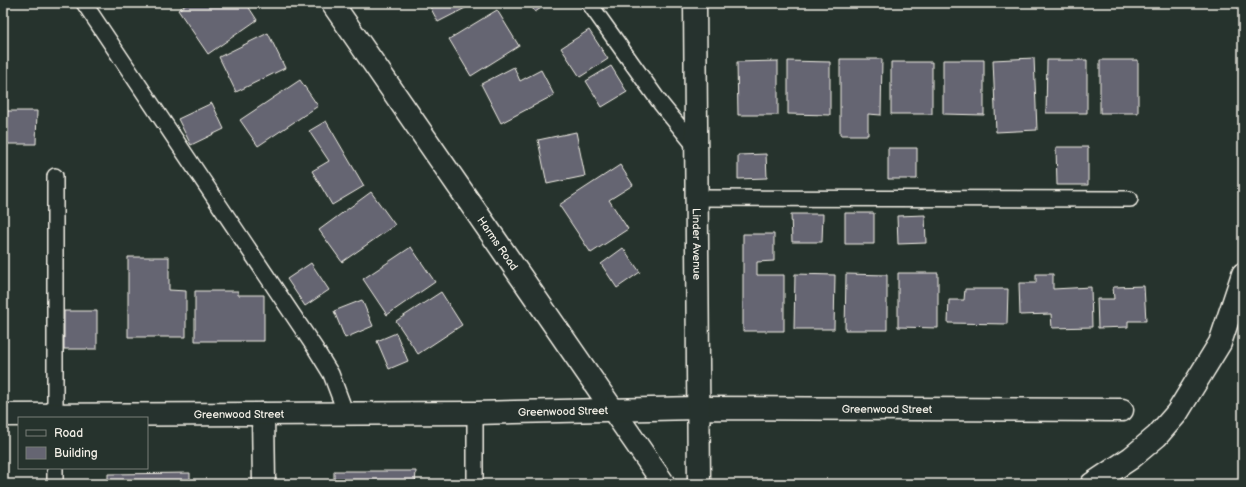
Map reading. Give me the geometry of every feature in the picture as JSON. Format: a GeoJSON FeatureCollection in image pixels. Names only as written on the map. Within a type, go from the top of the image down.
{"type":"FeatureCollection","features":[{"type":"Feature","properties":{"kind":"main road","name":"Harms Road"},"geometry":{"type":"LineString","coordinates":[[332,3],[664,484]]}},
{"type":"Feature","properties":{"kind":"main road","name":"Linder Avenue"},"geometry":{"type":"LineString","coordinates":[[695,3],[698,484]]}},
{"type":"Feature","properties":{"kind":"main road"},"geometry":{"type":"LineString","coordinates":[[1092,484],[1131,458],[1157,436],[1177,413],[1220,343],[1243,274]]}},
{"type":"Feature","properties":{"kind":"main road","name":"Greenwood Street"},"geometry":{"type":"LineString","coordinates":[[3,416],[475,413],[697,408],[1122,410]]}},
{"type":"Feature","properties":{"kind":"main road"},"geometry":{"type":"LineString","coordinates":[[264,414],[264,484]]}},
{"type":"Feature","properties":{"kind":"lane"},"geometry":{"type":"LineString","coordinates":[[84,3],[315,348],[331,374],[346,414]]}},
{"type":"Feature","properties":{"kind":"lane"},"geometry":{"type":"LineString","coordinates":[[589,3],[661,104],[695,146]]}},
{"type":"Feature","properties":{"kind":"lane"},"geometry":{"type":"LineString","coordinates":[[55,176],[55,416]]}},
{"type":"Feature","properties":{"kind":"lane"},"geometry":{"type":"LineString","coordinates":[[696,198],[1130,199]]}},
{"type":"Feature","properties":{"kind":"lane"},"geometry":{"type":"LineString","coordinates":[[475,413],[475,484]]}},
{"type":"Feature","properties":{"kind":"lane"},"geometry":{"type":"LineString","coordinates":[[55,469],[55,484]]}},
{"type":"Feature","properties":{"kind":"building"},"geometry":{"type":"Polygon","coordinates":[[[189,3],[246,3],[257,20],[208,54],[178,10],[189,3]]]}},
{"type":"Feature","properties":{"kind":"building"},"geometry":{"type":"Polygon","coordinates":[[[428,3],[475,3],[438,22],[428,3]]]}},
{"type":"Feature","properties":{"kind":"building"},"geometry":{"type":"Polygon","coordinates":[[[529,3],[549,3],[535,12],[529,3]]]}},
{"type":"Feature","properties":{"kind":"building"},"geometry":{"type":"Polygon","coordinates":[[[497,10],[519,46],[471,76],[449,39],[497,10]]]}},
{"type":"Feature","properties":{"kind":"building"},"geometry":{"type":"Polygon","coordinates":[[[589,30],[608,59],[580,77],[561,48],[589,30]]]}},
{"type":"Feature","properties":{"kind":"building"},"geometry":{"type":"Polygon","coordinates":[[[268,33],[285,68],[236,92],[219,57],[268,33]]]}},
{"type":"Feature","properties":{"kind":"building"},"geometry":{"type":"Polygon","coordinates":[[[1034,58],[1037,130],[996,132],[993,60],[1034,58]]]}},
{"type":"Feature","properties":{"kind":"building"},"geometry":{"type":"Polygon","coordinates":[[[840,59],[882,59],[881,115],[868,114],[868,135],[840,135],[840,59]]]}},
{"type":"Feature","properties":{"kind":"building"},"geometry":{"type":"Polygon","coordinates":[[[943,60],[984,60],[984,115],[943,114],[943,60]]]}},
{"type":"Feature","properties":{"kind":"building"},"geometry":{"type":"Polygon","coordinates":[[[1047,60],[1087,60],[1087,113],[1046,113],[1047,60]]]}},
{"type":"Feature","properties":{"kind":"building"},"geometry":{"type":"Polygon","coordinates":[[[1100,60],[1138,60],[1138,113],[1100,113],[1100,60]]]}},
{"type":"Feature","properties":{"kind":"building"},"geometry":{"type":"Polygon","coordinates":[[[778,61],[778,115],[738,115],[737,62],[778,61]]]}},
{"type":"Feature","properties":{"kind":"building"},"geometry":{"type":"Polygon","coordinates":[[[788,61],[830,62],[830,115],[788,114],[788,61]]]}},
{"type":"Feature","properties":{"kind":"building"},"geometry":{"type":"Polygon","coordinates":[[[891,62],[932,62],[932,114],[891,114],[891,62]]]}},
{"type":"Feature","properties":{"kind":"building"},"geometry":{"type":"Polygon","coordinates":[[[611,66],[627,92],[602,107],[586,81],[611,66]]]}},
{"type":"Feature","properties":{"kind":"building"},"geometry":{"type":"Polygon","coordinates":[[[514,67],[520,81],[541,70],[554,95],[501,123],[481,84],[514,67]]]}},
{"type":"Feature","properties":{"kind":"building"},"geometry":{"type":"Polygon","coordinates":[[[300,80],[318,106],[258,146],[240,120],[300,80]]]}},
{"type":"Feature","properties":{"kind":"building"},"geometry":{"type":"Polygon","coordinates":[[[212,103],[224,129],[191,145],[178,119],[212,103]]]}},
{"type":"Feature","properties":{"kind":"building"},"geometry":{"type":"Polygon","coordinates":[[[4,111],[37,111],[36,144],[4,144],[4,111]]]}},
{"type":"Feature","properties":{"kind":"building"},"geometry":{"type":"Polygon","coordinates":[[[326,121],[364,186],[332,205],[312,171],[329,161],[309,131],[326,121]]]}},
{"type":"Feature","properties":{"kind":"building"},"geometry":{"type":"Polygon","coordinates":[[[576,132],[585,176],[547,184],[538,140],[576,132]]]}},
{"type":"Feature","properties":{"kind":"building"},"geometry":{"type":"Polygon","coordinates":[[[1056,147],[1088,147],[1088,185],[1057,185],[1056,147]]]}},
{"type":"Feature","properties":{"kind":"building"},"geometry":{"type":"Polygon","coordinates":[[[888,148],[917,148],[917,179],[888,179],[888,148]]]}},
{"type":"Feature","properties":{"kind":"building"},"geometry":{"type":"Polygon","coordinates":[[[766,154],[767,178],[738,179],[738,155],[766,154]]]}},
{"type":"Feature","properties":{"kind":"building"},"geometry":{"type":"Polygon","coordinates":[[[620,165],[633,185],[609,200],[628,229],[591,253],[559,205],[620,165]]]}},
{"type":"Feature","properties":{"kind":"building"},"geometry":{"type":"Polygon","coordinates":[[[4,184],[4,240],[3,240],[4,184]]]}},
{"type":"Feature","properties":{"kind":"building"},"geometry":{"type":"Polygon","coordinates":[[[371,192],[395,225],[342,262],[319,230],[371,192]]]}},
{"type":"Feature","properties":{"kind":"building"},"geometry":{"type":"Polygon","coordinates":[[[845,213],[874,213],[874,244],[845,244],[845,213]]]}},
{"type":"Feature","properties":{"kind":"building"},"geometry":{"type":"Polygon","coordinates":[[[791,214],[823,214],[822,242],[792,242],[791,214]]]}},
{"type":"Feature","properties":{"kind":"building"},"geometry":{"type":"Polygon","coordinates":[[[925,215],[926,243],[898,244],[897,216],[925,215]]]}},
{"type":"Feature","properties":{"kind":"building"},"geometry":{"type":"Polygon","coordinates":[[[743,234],[774,234],[774,261],[757,262],[757,275],[784,275],[784,331],[743,331],[743,234]]]}},
{"type":"Feature","properties":{"kind":"building"},"geometry":{"type":"Polygon","coordinates":[[[411,247],[435,282],[387,315],[363,279],[411,247]]]}},
{"type":"Feature","properties":{"kind":"building"},"geometry":{"type":"Polygon","coordinates":[[[623,248],[640,272],[617,288],[601,264],[623,248]]]}},
{"type":"Feature","properties":{"kind":"building"},"geometry":{"type":"Polygon","coordinates":[[[128,257],[169,257],[169,290],[186,291],[186,337],[128,337],[128,257]]]}},
{"type":"Feature","properties":{"kind":"building"},"geometry":{"type":"Polygon","coordinates":[[[311,263],[329,290],[305,306],[287,279],[311,263]]]}},
{"type":"Feature","properties":{"kind":"building"},"geometry":{"type":"Polygon","coordinates":[[[898,273],[938,273],[938,328],[898,327],[898,273]]]}},
{"type":"Feature","properties":{"kind":"building"},"geometry":{"type":"Polygon","coordinates":[[[795,274],[835,275],[834,329],[794,329],[795,274]]]}},
{"type":"Feature","properties":{"kind":"building"},"geometry":{"type":"Polygon","coordinates":[[[846,274],[887,275],[887,330],[845,330],[846,274]]]}},
{"type":"Feature","properties":{"kind":"building"},"geometry":{"type":"Polygon","coordinates":[[[1036,274],[1053,274],[1053,289],[1091,287],[1092,327],[1052,328],[1051,314],[1020,315],[1019,283],[1036,283],[1036,274]]]}},
{"type":"Feature","properties":{"kind":"building"},"geometry":{"type":"Polygon","coordinates":[[[1144,286],[1146,321],[1128,321],[1128,327],[1098,328],[1097,299],[1114,299],[1113,287],[1144,286]]]}},
{"type":"Feature","properties":{"kind":"building"},"geometry":{"type":"Polygon","coordinates":[[[965,289],[1008,289],[1007,324],[948,323],[949,300],[964,300],[965,289]]]}},
{"type":"Feature","properties":{"kind":"building"},"geometry":{"type":"Polygon","coordinates":[[[195,291],[238,291],[238,295],[264,295],[264,341],[195,341],[195,291]]]}},
{"type":"Feature","properties":{"kind":"building"},"geometry":{"type":"Polygon","coordinates":[[[441,292],[462,325],[418,354],[396,321],[441,292]]]}},
{"type":"Feature","properties":{"kind":"building"},"geometry":{"type":"Polygon","coordinates":[[[362,300],[373,326],[345,338],[334,311],[362,300]]]}},
{"type":"Feature","properties":{"kind":"building"},"geometry":{"type":"Polygon","coordinates":[[[64,311],[97,311],[97,349],[64,349],[64,311]]]}},
{"type":"Feature","properties":{"kind":"building"},"geometry":{"type":"Polygon","coordinates":[[[396,333],[408,361],[389,369],[377,341],[396,333]]]}},
{"type":"Feature","properties":{"kind":"building"},"geometry":{"type":"Polygon","coordinates":[[[334,471],[416,471],[415,484],[334,484],[334,471]]]}},
{"type":"Feature","properties":{"kind":"building"},"geometry":{"type":"Polygon","coordinates":[[[190,473],[190,484],[108,484],[108,474],[190,473]]]}},
{"type":"Feature","properties":{"kind":"building"},"geometry":{"type":"Polygon","coordinates":[[[814,481],[856,482],[856,484],[814,484],[814,481]]]}},
{"type":"Feature","properties":{"kind":"building"},"geometry":{"type":"Polygon","coordinates":[[[876,482],[898,482],[898,484],[876,484],[876,482]]]}}]}
